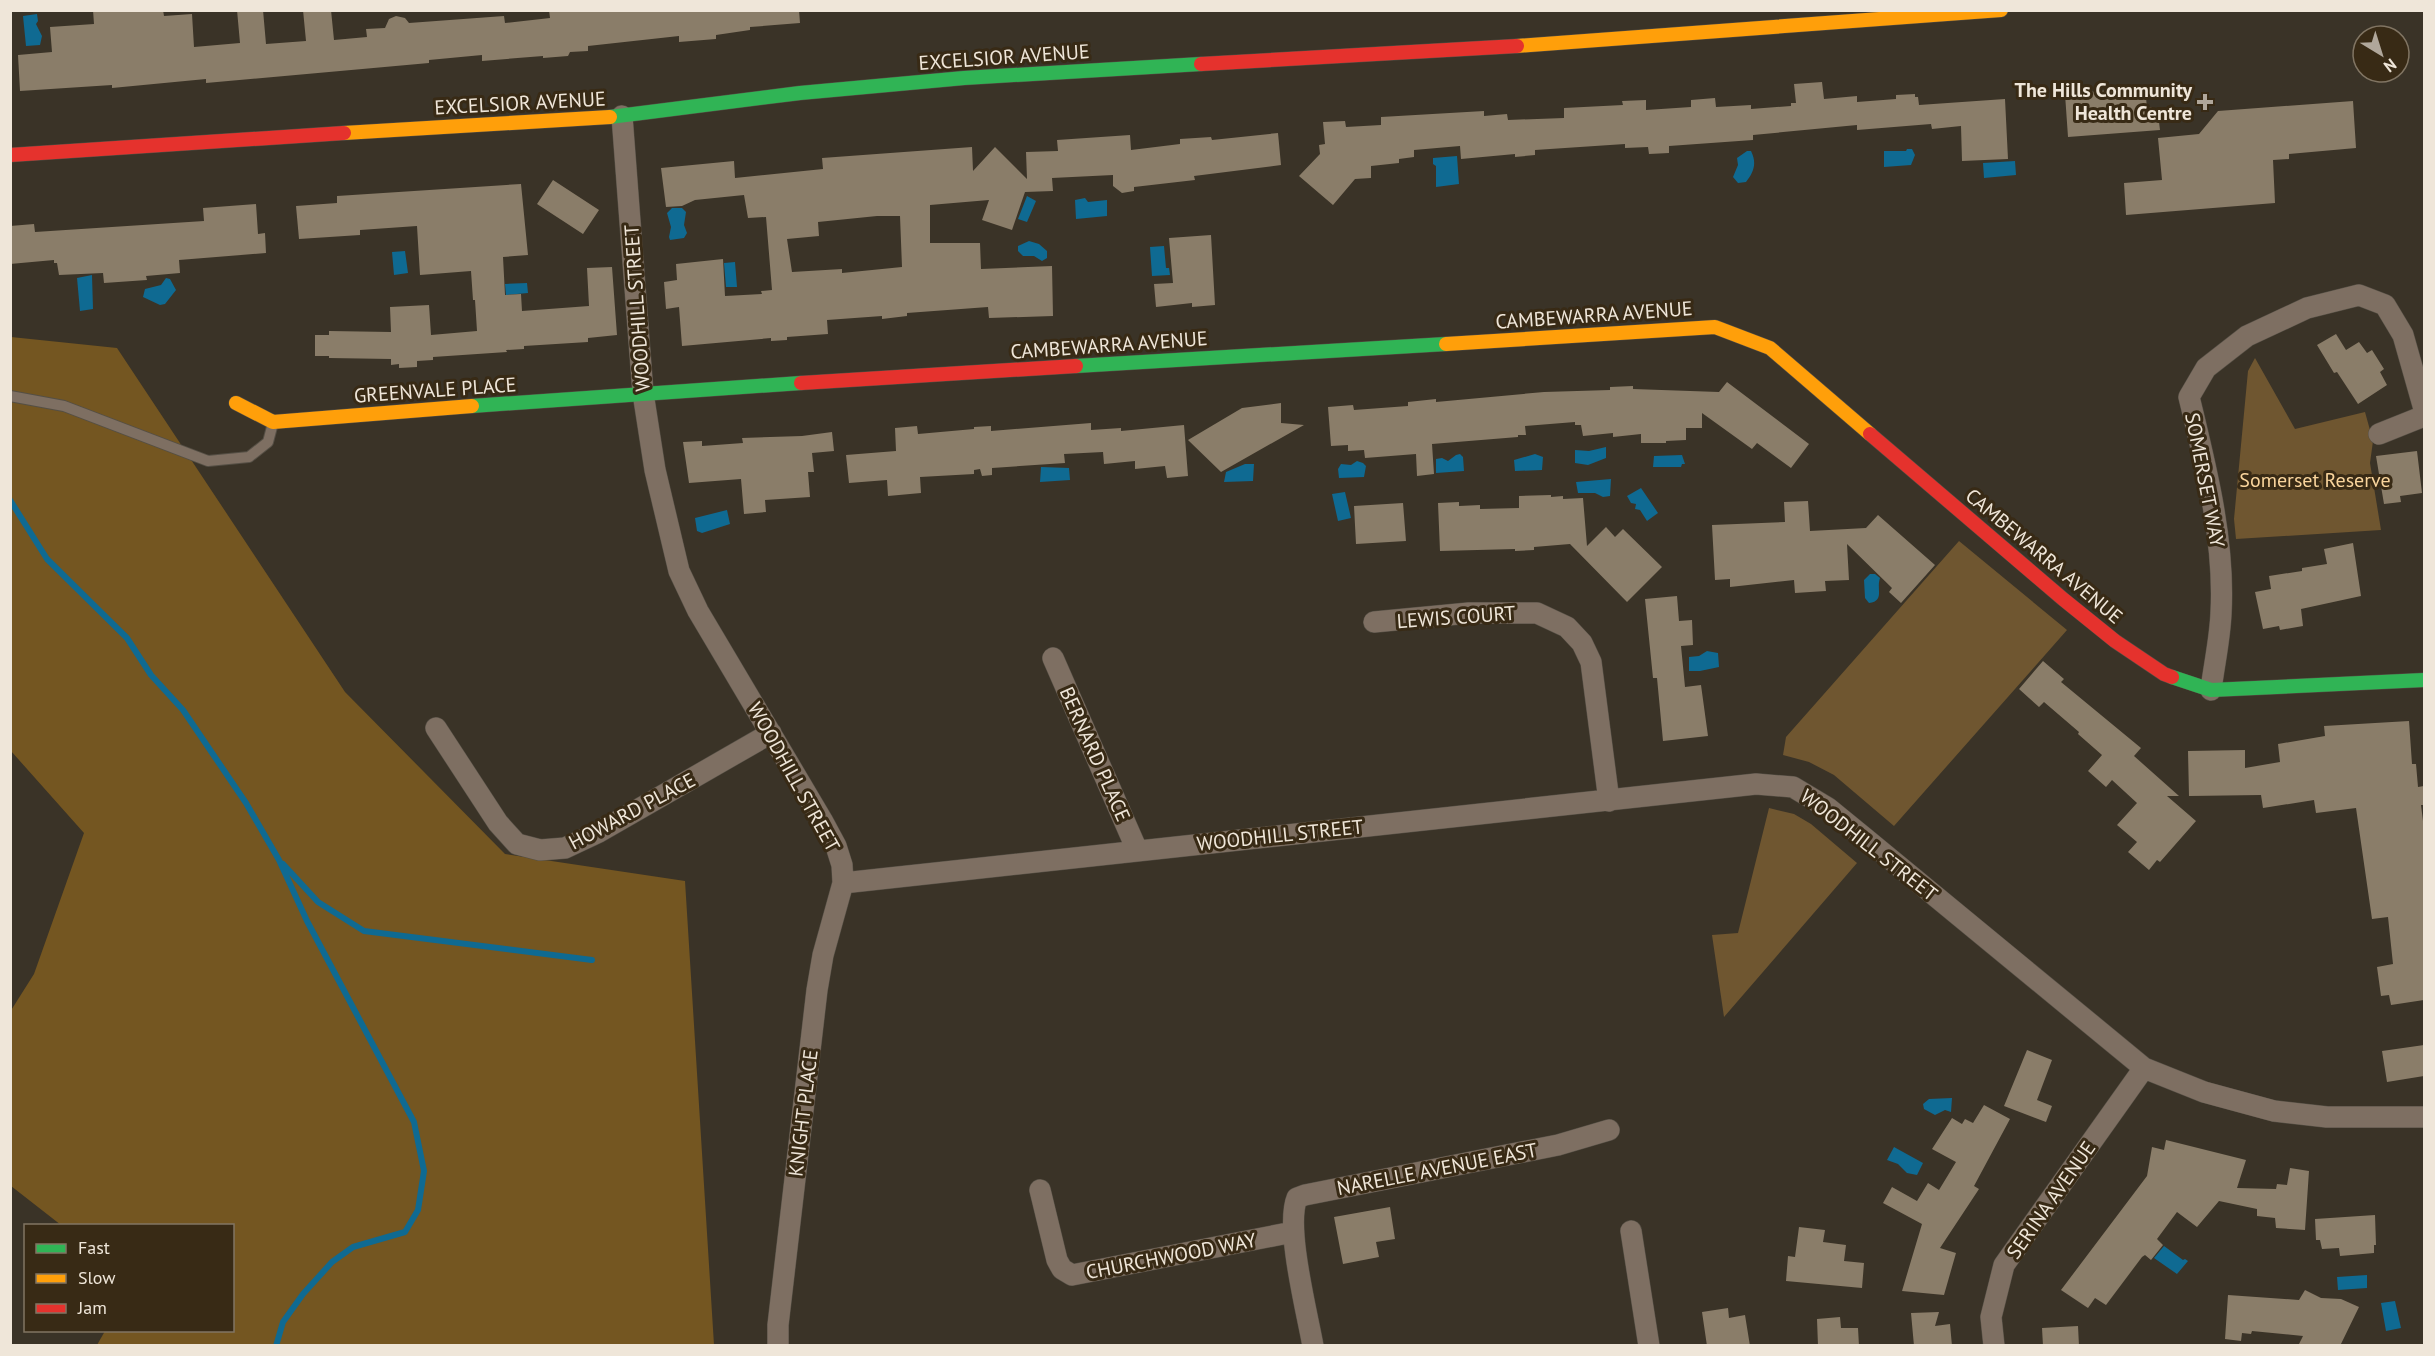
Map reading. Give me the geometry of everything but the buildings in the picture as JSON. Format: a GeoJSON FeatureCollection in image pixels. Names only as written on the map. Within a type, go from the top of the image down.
{"type":"FeatureCollection","features":[{"type":"Feature","properties":{"kind":"street","name":"EXCELSIOR AVENUE"},"geometry":{"type":"LineString","coordinates":[[10,155],[138,145],[622,116],[800,93],[964,78],[1576,43],[2001,10]]}},
{"type":"Feature","properties":{"kind":"street","name":"WOODHILL STREET"},"geometry":{"type":"LineString","coordinates":[[622,116],[643,393],[655,470],[679,571],[698,611],[836,846],[842,865],[843,883],[1756,784],[1793,787],[1828,808],[1858,832],[2144,1068],[2204,1092],[2274,1111],[2327,1117],[2424,1117]]}},
{"type":"Feature","properties":{"kind":"street","name":"SOMERSET WAY"},"geometry":{"type":"LineString","coordinates":[[2211,690],[2221,614],[2220,560],[2214,514],[2189,397],[2206,368],[2247,336],[2307,308],[2359,295],[2385,305],[2403,335],[2424,409]]}},
{"type":"Feature","properties":{"kind":"street","name":"CAMBEWARRA AVENUE"},"geometry":{"type":"LineString","coordinates":[[643,393],[1715,327],[1770,348],[2115,641],[2164,674],[2211,690],[2424,680]]}},
{"type":"Feature","properties":{"kind":"street","name":"GREENVALE PLACE"},"geometry":{"type":"LineString","coordinates":[[273,422],[643,393]]}},
{"type":"Feature","properties":{"kind":"street"},"geometry":{"type":"LineString","coordinates":[[236,403],[273,422]]}},
{"type":"Feature","properties":{"kind":"street"},"geometry":{"type":"LineString","coordinates":[[2379,434],[2424,416]]}},
{"type":"Feature","properties":{"kind":"street","name":"LEWIS COURT"},"geometry":{"type":"LineString","coordinates":[[1374,622],[1469,613],[1537,613],[1567,627],[1582,643],[1591,662],[1609,801]]}},
{"type":"Feature","properties":{"kind":"street","name":"BERNARD PLACE"},"geometry":{"type":"LineString","coordinates":[[1053,657],[1137,850]]}},
{"type":"Feature","properties":{"kind":"street","name":"HOWARD PLACE"},"geometry":{"type":"LineString","coordinates":[[436,728],[498,823],[517,844],[540,850],[565,848],[599,832],[771,734]]}},
{"type":"Feature","properties":{"kind":"street","name":"KNIGHT PLACE"},"geometry":{"type":"LineString","coordinates":[[778,1346],[778,1325],[817,990],[823,955],[843,883]]}},
{"type":"Feature","properties":{"kind":"street","name":"SERINA AVENUE"},"geometry":{"type":"LineString","coordinates":[[1994,1346],[1991,1317],[2004,1265],[2144,1068]]}},
{"type":"Feature","properties":{"kind":"street","name":"NARELLE AVENUE EAST"},"geometry":{"type":"LineString","coordinates":[[1313,1346],[1293,1232],[1294,1207],[1297,1198],[1558,1145],[1609,1130]]}},
{"type":"Feature","properties":{"kind":"street","name":"CHURCHWOOD WAY"},"geometry":{"type":"LineString","coordinates":[[1040,1190],[1057,1260],[1062,1269],[1072,1275],[1293,1232]]}},
{"type":"Feature","properties":{"kind":"street"},"geometry":{"type":"LineString","coordinates":[[1631,1232],[1649,1346]]}},
{"type":"Feature","properties":{"kind":"lane"},"geometry":{"type":"LineString","coordinates":[[10,396],[64,406],[208,461],[249,457],[268,442],[273,422]]}},
{"type":"Feature","properties":{"kind":"green space","name":"Somerset Reserve"},"geometry":{"type":"Polygon","coordinates":[[[2255,358],[2295,429],[2365,412],[2373,441],[2370,463],[2381,530],[2236,539],[2234,519],[2248,371],[2255,358]]]}},
{"type":"Feature","properties":{"kind":"green space"},"geometry":{"type":"Polygon","coordinates":[[[1959,541],[2067,630],[1894,826],[1834,775],[1809,762],[1783,755],[1786,737],[1959,541]]]}},
{"type":"Feature","properties":{"kind":"green space"},"geometry":{"type":"Polygon","coordinates":[[[1769,808],[1794,814],[1811,824],[1857,863],[1724,1017],[1712,935],[1738,933],[1769,808]]]}},
{"type":"Feature","properties":{"kind":"shaded area"},"geometry":{"type":"Polygon","coordinates":[[[11,337],[117,348],[345,692],[505,854],[685,881],[714,1345],[97,1345],[104,1332],[234,1332],[234,1224],[60,1224],[11,1186],[10,1012],[34,974],[84,833],[11,751],[11,337]]]}},
{"type":"Feature","properties":{"kind":"water"},"geometry":{"type":"Polygon","coordinates":[[[37,14],[36,24],[42,36],[40,45],[26,46],[23,16],[37,14]]]}},
{"type":"Feature","properties":{"kind":"water"},"geometry":{"type":"Polygon","coordinates":[[[1912,149],[1915,155],[1911,165],[1884,167],[1884,151],[1906,151],[1912,149]]]}},
{"type":"Feature","properties":{"kind":"water"},"geometry":{"type":"Polygon","coordinates":[[[1751,151],[1753,155],[1754,167],[1746,182],[1738,183],[1733,177],[1738,165],[1737,158],[1751,151]]]}},
{"type":"Feature","properties":{"kind":"water"},"geometry":{"type":"Polygon","coordinates":[[[1457,156],[1459,184],[1436,187],[1436,166],[1433,164],[1433,158],[1457,156]]]}},
{"type":"Feature","properties":{"kind":"water"},"geometry":{"type":"Polygon","coordinates":[[[2015,161],[2016,175],[1984,178],[1983,163],[2015,161]]]}},
{"type":"Feature","properties":{"kind":"water"},"geometry":{"type":"Polygon","coordinates":[[[1027,196],[1036,201],[1027,222],[1018,219],[1027,196]]]}},
{"type":"Feature","properties":{"kind":"water"},"geometry":{"type":"Polygon","coordinates":[[[1085,198],[1088,202],[1107,200],[1107,216],[1076,219],[1075,200],[1085,198]]]}},
{"type":"Feature","properties":{"kind":"water"},"geometry":{"type":"Polygon","coordinates":[[[672,208],[682,208],[686,212],[684,225],[687,233],[684,238],[670,240],[671,227],[667,213],[672,208]]]}},
{"type":"Feature","properties":{"kind":"water"},"geometry":{"type":"Polygon","coordinates":[[[1029,241],[1039,244],[1047,251],[1047,258],[1042,261],[1034,256],[1023,256],[1018,251],[1018,246],[1029,241]]]}},
{"type":"Feature","properties":{"kind":"water"},"geometry":{"type":"Polygon","coordinates":[[[1164,246],[1166,268],[1169,268],[1170,275],[1152,276],[1150,247],[1164,246]]]}},
{"type":"Feature","properties":{"kind":"water"},"geometry":{"type":"Polygon","coordinates":[[[405,251],[408,273],[394,275],[392,252],[405,251]]]}},
{"type":"Feature","properties":{"kind":"water"},"geometry":{"type":"Polygon","coordinates":[[[735,262],[737,287],[726,287],[724,263],[735,262]]]}},
{"type":"Feature","properties":{"kind":"water"},"geometry":{"type":"Polygon","coordinates":[[[92,275],[93,309],[80,311],[77,278],[92,275]]]}},
{"type":"Feature","properties":{"kind":"water"},"geometry":{"type":"Polygon","coordinates":[[[166,278],[170,279],[176,290],[165,304],[160,305],[143,297],[145,289],[161,285],[166,278]]]}},
{"type":"Feature","properties":{"kind":"water"},"geometry":{"type":"Polygon","coordinates":[[[527,283],[528,293],[506,295],[505,284],[527,283]]]}},
{"type":"Feature","properties":{"kind":"water"},"geometry":{"type":"Polygon","coordinates":[[[1606,447],[1606,458],[1588,465],[1575,463],[1575,450],[1589,451],[1606,447]]]}},
{"type":"Feature","properties":{"kind":"water"},"geometry":{"type":"Polygon","coordinates":[[[1460,454],[1463,457],[1464,471],[1436,473],[1436,459],[1442,458],[1448,461],[1460,454]]]}},
{"type":"Feature","properties":{"kind":"water"},"geometry":{"type":"Polygon","coordinates":[[[1535,454],[1543,457],[1542,470],[1515,471],[1514,460],[1535,454]]]}},
{"type":"Feature","properties":{"kind":"water"},"geometry":{"type":"Polygon","coordinates":[[[1682,455],[1685,464],[1681,467],[1653,467],[1654,456],[1682,455]]]}},
{"type":"Feature","properties":{"kind":"water"},"geometry":{"type":"Polygon","coordinates":[[[1357,461],[1366,466],[1364,477],[1339,478],[1338,469],[1341,464],[1351,465],[1357,461]]]}},
{"type":"Feature","properties":{"kind":"water"},"geometry":{"type":"Polygon","coordinates":[[[1245,464],[1254,464],[1253,481],[1224,482],[1226,472],[1245,464]]]}},
{"type":"Feature","properties":{"kind":"water"},"geometry":{"type":"Polygon","coordinates":[[[1041,467],[1069,468],[1070,480],[1040,482],[1041,467]]]}},
{"type":"Feature","properties":{"kind":"water"},"geometry":{"type":"Polygon","coordinates":[[[1611,479],[1610,496],[1578,493],[1576,482],[1611,479]]]}},
{"type":"Feature","properties":{"kind":"water"},"geometry":{"type":"Polygon","coordinates":[[[1641,488],[1658,513],[1647,521],[1640,510],[1635,509],[1636,504],[1631,503],[1627,496],[1641,488]]]}},
{"type":"Feature","properties":{"kind":"water"},"geometry":{"type":"Polygon","coordinates":[[[1345,492],[1351,518],[1338,521],[1332,494],[1345,492]]]}},
{"type":"Feature","properties":{"kind":"water"},"geometry":{"type":"Polygon","coordinates":[[[727,510],[730,524],[702,533],[697,531],[695,518],[727,510]]]}},
{"type":"Feature","properties":{"kind":"water"},"geometry":{"type":"Polygon","coordinates":[[[1870,574],[1875,574],[1880,578],[1877,600],[1869,603],[1865,598],[1864,580],[1870,574]]]}},
{"type":"Feature","properties":{"kind":"water"},"geometry":{"type":"Polygon","coordinates":[[[1707,651],[1718,653],[1719,667],[1689,671],[1689,657],[1699,656],[1707,651]]]}},
{"type":"Feature","properties":{"kind":"water"},"geometry":{"type":"Polygon","coordinates":[[[1952,1098],[1951,1112],[1945,1110],[1935,1115],[1924,1109],[1923,1104],[1929,1099],[1952,1098]]]}},
{"type":"Feature","properties":{"kind":"water"},"geometry":{"type":"Polygon","coordinates":[[[1894,1147],[1923,1163],[1917,1175],[1907,1173],[1898,1164],[1887,1160],[1894,1147]]]}},
{"type":"Feature","properties":{"kind":"water"},"geometry":{"type":"Polygon","coordinates":[[[2164,1246],[2183,1260],[2188,1261],[2177,1274],[2154,1258],[2164,1246]]]}},
{"type":"Feature","properties":{"kind":"water"},"geometry":{"type":"Polygon","coordinates":[[[2367,1275],[2367,1288],[2338,1290],[2337,1277],[2367,1275]]]}},
{"type":"Feature","properties":{"kind":"water"},"geometry":{"type":"Polygon","coordinates":[[[2395,1301],[2401,1328],[2386,1331],[2381,1303],[2395,1301]]]}},
{"type":"Feature","properties":{"kind":"waterway"},"geometry":{"type":"LineString","coordinates":[[10,500],[47,559],[127,638],[151,675],[183,710],[246,803],[279,860],[307,921],[414,1122],[424,1171],[418,1210],[405,1232],[353,1247],[332,1262],[303,1294],[283,1322],[276,1346]]}},
{"type":"Feature","properties":{"kind":"waterway"},"geometry":{"type":"LineString","coordinates":[[283,864],[318,902],[364,931],[592,960]]}},
{"type":"Feature","properties":{"kind":"traffic: fast"},"geometry":{"type":"LineString","coordinates":[[610,117],[800,93],[964,78],[1201,64]]}},
{"type":"Feature","properties":{"kind":"traffic: fast"},"geometry":{"type":"LineString","coordinates":[[1076,366],[1446,344]]}},
{"type":"Feature","properties":{"kind":"traffic: fast"},"geometry":{"type":"LineString","coordinates":[[472,406],[801,383]]}},
{"type":"Feature","properties":{"kind":"traffic: fast"},"geometry":{"type":"LineString","coordinates":[[2172,677],[2211,690],[2424,680]]}},
{"type":"Feature","properties":{"kind":"traffic: slow"},"geometry":{"type":"LineString","coordinates":[[1517,46],[2001,10]]}},
{"type":"Feature","properties":{"kind":"traffic: slow"},"geometry":{"type":"LineString","coordinates":[[344,133],[610,117]]}},
{"type":"Feature","properties":{"kind":"traffic: slow"},"geometry":{"type":"LineString","coordinates":[[1446,344],[1715,327],[1770,348],[1870,434]]}},
{"type":"Feature","properties":{"kind":"traffic: slow"},"geometry":{"type":"LineString","coordinates":[[236,403],[273,422],[472,406]]}},
{"type":"Feature","properties":{"kind":"traffic: jam"},"geometry":{"type":"LineString","coordinates":[[1201,64],[1517,46]]}},
{"type":"Feature","properties":{"kind":"traffic: jam"},"geometry":{"type":"LineString","coordinates":[[10,155],[344,133]]}},
{"type":"Feature","properties":{"kind":"traffic: jam"},"geometry":{"type":"LineString","coordinates":[[801,383],[1076,366]]}},
{"type":"Feature","properties":{"kind":"traffic: jam"},"geometry":{"type":"LineString","coordinates":[[1870,434],[2115,641],[2172,677]]}},
{"type":"Feature","properties":{"kind":"place","name":"The Hills Community Health Centre"},"geometry":{"type":"Point","coordinates":[2205,102]}}]}
